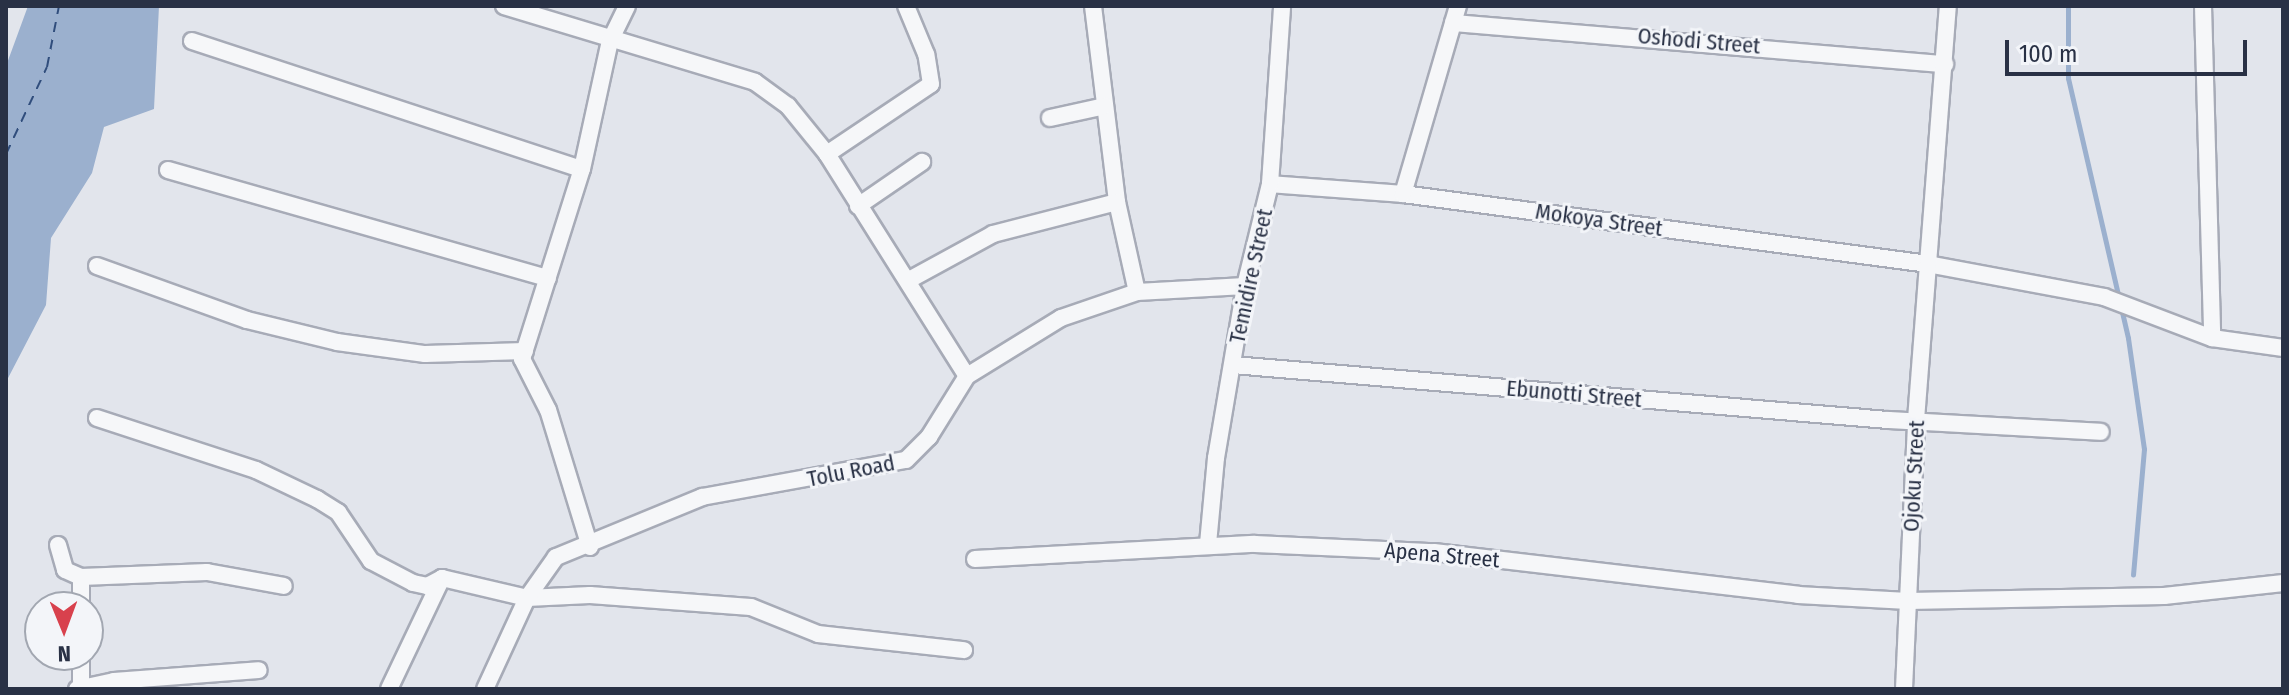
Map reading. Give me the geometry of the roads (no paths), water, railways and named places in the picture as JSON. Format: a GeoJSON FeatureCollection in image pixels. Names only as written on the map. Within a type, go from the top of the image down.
{"type":"FeatureCollection","features":[{"type":"Feature","properties":{"kind":"street"},"geometry":{"type":"LineString","coordinates":[[504,6],[610,41],[755,82],[788,106],[827,154],[967,376]]}},
{"type":"Feature","properties":{"kind":"street"},"geometry":{"type":"LineString","coordinates":[[590,547],[548,410],[522,359],[582,169],[610,41],[627,6]]}},
{"type":"Feature","properties":{"kind":"street"},"geometry":{"type":"LineString","coordinates":[[827,154],[931,84],[926,54],[906,6]]}},
{"type":"Feature","properties":{"kind":"street"},"geometry":{"type":"LineString","coordinates":[[1093,6],[1117,202],[1137,292]]}},
{"type":"Feature","properties":{"kind":"street","name":"Temidire Street"},"geometry":{"type":"LineString","coordinates":[[1208,544],[1245,286],[1270,184],[1282,6]]}},
{"type":"Feature","properties":{"kind":"street"},"geometry":{"type":"LineString","coordinates":[[1403,194],[1458,6]]}},
{"type":"Feature","properties":{"kind":"street","name":"Ojoku Street"},"geometry":{"type":"LineString","coordinates":[[1904,689],[1916,420],[1948,6]]}},
{"type":"Feature","properties":{"kind":"street"},"geometry":{"type":"LineString","coordinates":[[2203,6],[2212,338]]}},
{"type":"Feature","properties":{"kind":"street","name":"Oshodi Street"},"geometry":{"type":"LineString","coordinates":[[1453,23],[1945,64]]}},
{"type":"Feature","properties":{"kind":"street"},"geometry":{"type":"LineString","coordinates":[[192,41],[582,169]]}},
{"type":"Feature","properties":{"kind":"street"},"geometry":{"type":"LineString","coordinates":[[1050,118],[1105,106]]}},
{"type":"Feature","properties":{"kind":"street"},"geometry":{"type":"LineString","coordinates":[[858,206],[922,162]]}},
{"type":"Feature","properties":{"kind":"street"},"geometry":{"type":"LineString","coordinates":[[168,170],[548,278]]}},
{"type":"Feature","properties":{"kind":"street","name":"Mokoya Street"},"geometry":{"type":"LineString","coordinates":[[1270,184],[1403,194],[1928,264],[2104,297],[2143,309],[2212,338],[2283,348]]}},
{"type":"Feature","properties":{"kind":"street"},"geometry":{"type":"LineString","coordinates":[[909,280],[993,234],[1117,202]]}},
{"type":"Feature","properties":{"kind":"street"},"geometry":{"type":"LineString","coordinates":[[97,266],[247,320],[337,342],[425,354],[525,351]]}},
{"type":"Feature","properties":{"kind":"street","name":"Tolu Road"},"geometry":{"type":"LineString","coordinates":[[485,689],[527,598],[556,557],[590,547],[702,497],[906,460],[929,437],[967,376],[1061,318],[1137,292],[1245,286]]}},
{"type":"Feature","properties":{"kind":"street","name":"Ebunotti Street"},"geometry":{"type":"LineString","coordinates":[[1233,365],[2101,432]]}},
{"type":"Feature","properties":{"kind":"street"},"geometry":{"type":"LineString","coordinates":[[97,418],[256,470],[338,512],[371,561],[413,583],[427,586],[442,578],[527,598],[590,595],[751,607],[818,634],[964,650]]}},
{"type":"Feature","properties":{"kind":"street","name":"Apena Street"},"geometry":{"type":"LineString","coordinates":[[975,559],[1208,544],[1434,552],[1798,595],[1908,601],[2164,596],[2283,583]]}},
{"type":"Feature","properties":{"kind":"street"},"geometry":{"type":"LineString","coordinates":[[58,545],[65,570],[81,577],[207,572],[284,586]]}},
{"type":"Feature","properties":{"kind":"street"},"geometry":{"type":"LineString","coordinates":[[81,577],[81,591]]}},
{"type":"Feature","properties":{"kind":"street"},"geometry":{"type":"LineString","coordinates":[[389,689],[442,578]]}},
{"type":"Feature","properties":{"kind":"street"},"geometry":{"type":"LineString","coordinates":[[84,688],[114,681],[259,670]]}},
{"type":"Feature","properties":{"kind":"water"},"geometry":{"type":"Polygon","coordinates":[[[28,6],[159,6],[154,109],[104,127],[92,173],[51,238],[46,305],[6,382],[6,66],[28,6]]]}},
{"type":"Feature","properties":{"kind":"waterway"},"geometry":{"type":"LineString","coordinates":[[2068,6],[2068,78],[2128,338],[2144,449],[2133,575]]}}]}
